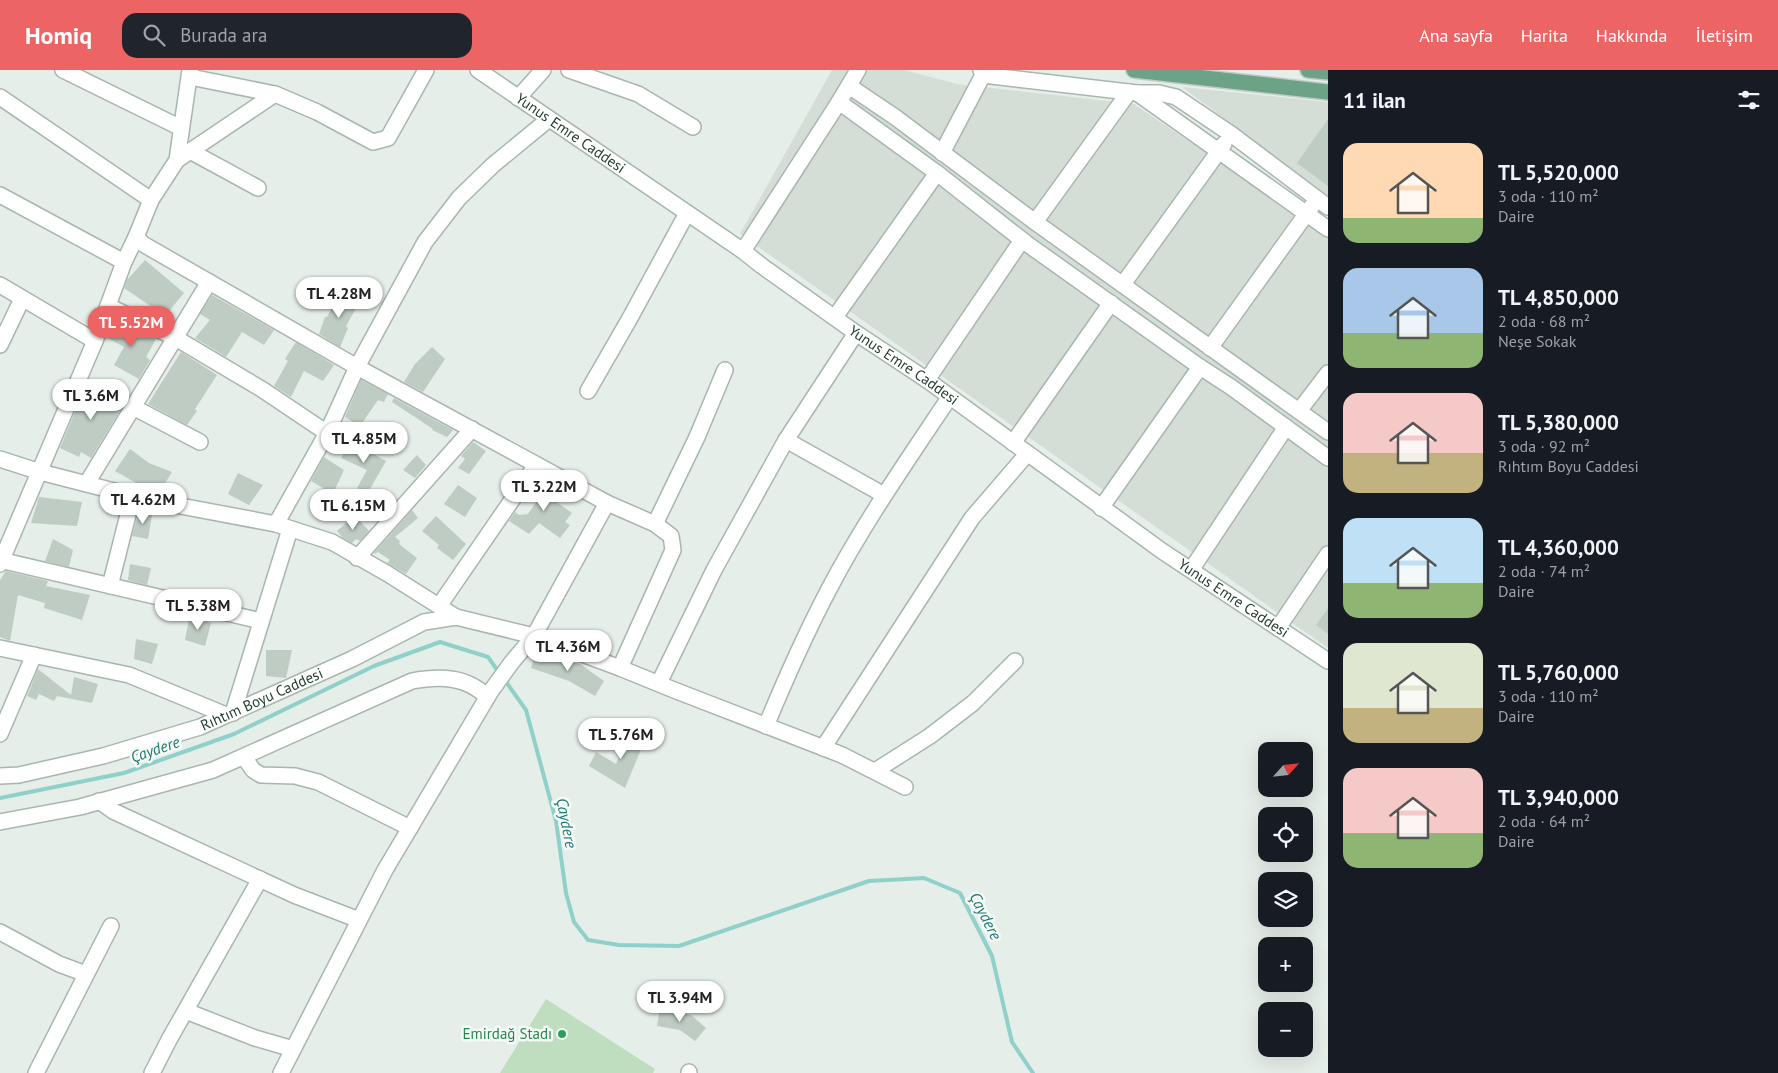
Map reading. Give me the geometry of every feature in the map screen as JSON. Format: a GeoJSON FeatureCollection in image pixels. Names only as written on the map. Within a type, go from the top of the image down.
{"type":"FeatureCollection","features":[{"type":"Feature","properties":{"kind":"main road"},"geometry":{"type":"LineString","coordinates":[[1134,70],[1328,92]]}},
{"type":"Feature","properties":{"kind":"main road"},"geometry":{"type":"LineString","coordinates":[[1308,70],[1328,72]]}},
{"type":"Feature","properties":{"kind":"street"},"geometry":{"type":"LineString","coordinates":[[63,70],[181,128]]}},
{"type":"Feature","properties":{"kind":"street"},"geometry":{"type":"LineString","coordinates":[[177,160],[190,74],[275,94],[317,112],[373,142],[388,138],[426,70]]}},
{"type":"Feature","properties":{"kind":"street","name":"Yunus Emre Caddesi"},"geometry":{"type":"LineString","coordinates":[[478,70],[744,251],[856,333],[927,380],[1101,508],[1328,661]]}},
{"type":"Feature","properties":{"kind":"street"},"geometry":{"type":"LineString","coordinates":[[518,98],[543,70]]}},
{"type":"Feature","properties":{"kind":"street"},"geometry":{"type":"LineString","coordinates":[[569,70],[638,94],[693,127]]}},
{"type":"Feature","properties":{"kind":"street"},"geometry":{"type":"LineString","coordinates":[[744,251],[858,70]]}},
{"type":"Feature","properties":{"kind":"street"},"geometry":{"type":"LineString","coordinates":[[942,153],[982,72],[1133,93],[1159,93],[1176,98],[1231,134],[1322,203],[1307,214],[1210,348]]}},
{"type":"Feature","properties":{"kind":"street"},"geometry":{"type":"LineString","coordinates":[[849,86],[895,117],[1035,222],[1328,432]]}},
{"type":"Feature","properties":{"kind":"street"},"geometry":{"type":"LineString","coordinates":[[1133,93],[1219,151],[1328,229]]}},
{"type":"Feature","properties":{"kind":"street"},"geometry":{"type":"LineString","coordinates":[[1035,222],[1133,93]]}},
{"type":"Feature","properties":{"kind":"street"},"geometry":{"type":"LineString","coordinates":[[261,621],[0,562],[96,341],[124,262],[151,200],[177,160],[275,94]]}},
{"type":"Feature","properties":{"kind":"street"},"geometry":{"type":"LineString","coordinates":[[0,97],[151,200]]}},
{"type":"Feature","properties":{"kind":"street"},"geometry":{"type":"LineString","coordinates":[[839,102],[937,173],[1022,240],[1231,387],[1328,458]]}},
{"type":"Feature","properties":{"kind":"street"},"geometry":{"type":"LineString","coordinates":[[0,648],[129,675],[230,714],[261,621],[283,526],[357,368],[425,242],[459,198],[493,165],[548,119]]}},
{"type":"Feature","properties":{"kind":"street"},"geometry":{"type":"LineString","coordinates":[[1123,284],[1231,134]]}},
{"type":"Feature","properties":{"kind":"street"},"geometry":{"type":"LineString","coordinates":[[190,151],[258,188]]}},
{"type":"Feature","properties":{"kind":"street"},"geometry":{"type":"LineString","coordinates":[[835,317],[937,173]]}},
{"type":"Feature","properties":{"kind":"street"},"geometry":{"type":"LineString","coordinates":[[0,195],[124,262]]}},
{"type":"Feature","properties":{"kind":"street"},"geometry":{"type":"LineString","coordinates":[[588,392],[687,213]]}},
{"type":"Feature","properties":{"kind":"street"},"geometry":{"type":"LineString","coordinates":[[136,237],[143,244],[357,368],[472,428],[606,504],[655,524],[671,536],[672,550],[620,668]]}},
{"type":"Feature","properties":{"kind":"street"},"geometry":{"type":"LineString","coordinates":[[927,380],[1022,240]]}},
{"type":"Feature","properties":{"kind":"street"},"geometry":{"type":"LineString","coordinates":[[87,483],[209,282]]}},
{"type":"Feature","properties":{"kind":"street"},"geometry":{"type":"LineString","coordinates":[[0,285],[96,341]]}},
{"type":"Feature","properties":{"kind":"street"},"geometry":{"type":"LineString","coordinates":[[0,345],[22,299]]}},
{"type":"Feature","properties":{"kind":"street"},"geometry":{"type":"LineString","coordinates":[[1013,443],[1111,304]]}},
{"type":"Feature","properties":{"kind":"street"},"geometry":{"type":"LineString","coordinates":[[108,306],[174,337],[264,390],[326,433]]}},
{"type":"Feature","properties":{"kind":"street"},"geometry":{"type":"LineString","coordinates":[[659,683],[714,570],[786,440],[856,333]]}},
{"type":"Feature","properties":{"kind":"street"},"geometry":{"type":"LineString","coordinates":[[1101,508],[1200,367]]}},
{"type":"Feature","properties":{"kind":"street"},"geometry":{"type":"LineString","coordinates":[[655,524],[686,462],[726,370]]}},
{"type":"Feature","properties":{"kind":"street"},"geometry":{"type":"LineString","coordinates":[[1300,411],[1328,373]]}},
{"type":"Feature","properties":{"kind":"street"},"geometry":{"type":"LineString","coordinates":[[766,726],[828,591],[884,495],[950,398]]}},
{"type":"Feature","properties":{"kind":"street"},"geometry":{"type":"LineString","coordinates":[[133,407],[200,442]]}},
{"type":"Feature","properties":{"kind":"street"},"geometry":{"type":"LineString","coordinates":[[1191,570],[1286,427]]}},
{"type":"Feature","properties":{"kind":"street"},"geometry":{"type":"LineString","coordinates":[[357,558],[472,428]]}},
{"type":"Feature","properties":{"kind":"street"},"geometry":{"type":"LineString","coordinates":[[786,440],[884,495]]}},
{"type":"Feature","properties":{"kind":"street"},"geometry":{"type":"LineString","coordinates":[[823,748],[972,518],[1027,454]]}},
{"type":"Feature","properties":{"kind":"street"},"geometry":{"type":"LineString","coordinates":[[0,459],[40,472],[133,495],[283,526],[332,542],[388,574],[456,617],[534,636],[620,668],[842,755],[905,786]]}},
{"type":"Feature","properties":{"kind":"street"},"geometry":{"type":"LineString","coordinates":[[439,606],[536,465]]}},
{"type":"Feature","properties":{"kind":"street"},"geometry":{"type":"LineString","coordinates":[[110,586],[133,495]]}},
{"type":"Feature","properties":{"kind":"street"},"geometry":{"type":"LineString","coordinates":[[280,1073],[385,870],[489,694],[534,636],[606,504]]}},
{"type":"Feature","properties":{"kind":"street"},"geometry":{"type":"LineString","coordinates":[[1278,628],[1328,554]]}},
{"type":"Feature","properties":{"kind":"street","name":"Rıhtım Boyu Caddesi"},"geometry":{"type":"LineString","coordinates":[[0,776],[19,775],[102,756],[200,726],[352,659],[424,622],[456,617]]}},
{"type":"Feature","properties":{"kind":"street"},"geometry":{"type":"LineString","coordinates":[[0,734],[34,655]]}},
{"type":"Feature","properties":{"kind":"street"},"geometry":{"type":"LineString","coordinates":[[875,772],[930,736],[973,703],[1015,662]]}},
{"type":"Feature","properties":{"kind":"street"},"geometry":{"type":"LineString","coordinates":[[0,822],[80,807],[213,770],[412,681],[435,678],[457,679],[489,694]]}},
{"type":"Feature","properties":{"kind":"street"},"geometry":{"type":"LineString","coordinates":[[244,757],[253,770],[261,775],[295,776],[318,782],[410,828]]}},
{"type":"Feature","properties":{"kind":"street"},"geometry":{"type":"LineString","coordinates":[[100,802],[113,811],[294,895],[360,920]]}},
{"type":"Feature","properties":{"kind":"street"},"geometry":{"type":"LineString","coordinates":[[152,1073],[260,879]]}},
{"type":"Feature","properties":{"kind":"street"},"geometry":{"type":"LineString","coordinates":[[36,1073],[111,926]]}},
{"type":"Feature","properties":{"kind":"street"},"geometry":{"type":"LineString","coordinates":[[0,932],[59,964],[86,974]]}},
{"type":"Feature","properties":{"kind":"street"},"geometry":{"type":"LineString","coordinates":[[186,1010],[255,1038],[293,1050]]}},
{"type":"Feature","properties":{"kind":"shaded area"},"geometry":{"type":"Polygon","coordinates":[[[832,70],[904,70],[957,84],[1134,104],[1328,236],[1328,648],[740,234],[832,70]]]}},
{"type":"Feature","properties":{"kind":"shaded area"},"geometry":{"type":"Polygon","coordinates":[[[1182,87],[1328,102],[1328,196],[1280,160],[1182,87]]]}},
{"type":"Feature","properties":{"kind":"green space","name":"Emirdağ Stadı"},"geometry":{"type":"Polygon","coordinates":[[[546,999],[655,1069],[653,1073],[500,1073],[546,999]]]}},
{"type":"Feature","properties":{"kind":"building"},"geometry":{"type":"Polygon","coordinates":[[[1328,119],[1328,186],[1297,163],[1328,119]]]}},
{"type":"Feature","properties":{"kind":"building"},"geometry":{"type":"Polygon","coordinates":[[[145,260],[184,293],[165,316],[124,288],[127,280],[145,260]]]}},
{"type":"Feature","properties":{"kind":"building"},"geometry":{"type":"Polygon","coordinates":[[[340,291],[359,303],[346,326],[348,328],[340,347],[319,334],[325,317],[327,317],[340,291]]]}},
{"type":"Feature","properties":{"kind":"building"},"geometry":{"type":"Polygon","coordinates":[[[212,295],[274,330],[264,345],[242,332],[226,357],[195,338],[210,320],[200,314],[212,295]]]}},
{"type":"Feature","properties":{"kind":"building"},"geometry":{"type":"Polygon","coordinates":[[[116,320],[156,339],[146,357],[150,360],[139,379],[114,365],[124,347],[106,337],[116,320]]]}},
{"type":"Feature","properties":{"kind":"building"},"geometry":{"type":"Polygon","coordinates":[[[296,342],[334,365],[323,381],[304,371],[291,397],[274,386],[288,361],[285,359],[296,342]]]}},
{"type":"Feature","properties":{"kind":"building"},"geometry":{"type":"Polygon","coordinates":[[[432,347],[445,359],[423,392],[404,382],[415,364],[432,347]]]}},
{"type":"Feature","properties":{"kind":"building"},"geometry":{"type":"Polygon","coordinates":[[[181,352],[217,375],[187,425],[148,404],[181,352]]]}},
{"type":"Feature","properties":{"kind":"building"},"geometry":{"type":"Polygon","coordinates":[[[361,380],[388,394],[384,402],[378,400],[360,426],[345,417],[361,380]]]}},
{"type":"Feature","properties":{"kind":"building"},"geometry":{"type":"Polygon","coordinates":[[[87,383],[126,401],[91,458],[81,452],[79,457],[60,448],[87,383]]]}},
{"type":"Feature","properties":{"kind":"building"},"geometry":{"type":"Polygon","coordinates":[[[394,398],[453,430],[447,437],[432,430],[392,402],[394,398]]]}},
{"type":"Feature","properties":{"kind":"building"},"geometry":{"type":"Polygon","coordinates":[[[350,441],[386,461],[367,494],[357,488],[367,470],[341,458],[350,441]]]}},
{"type":"Feature","properties":{"kind":"building"},"geometry":{"type":"Polygon","coordinates":[[[473,442],[486,451],[469,474],[458,468],[465,459],[461,456],[473,442]]]}},
{"type":"Feature","properties":{"kind":"building"},"geometry":{"type":"Polygon","coordinates":[[[130,449],[149,463],[172,472],[161,490],[138,484],[115,471],[130,449]]]}},
{"type":"Feature","properties":{"kind":"building"},"geometry":{"type":"Polygon","coordinates":[[[417,455],[426,465],[415,478],[403,470],[417,455]]]}},
{"type":"Feature","properties":{"kind":"building"},"geometry":{"type":"Polygon","coordinates":[[[324,457],[344,470],[322,517],[310,510],[323,488],[311,481],[324,457]]]}},
{"type":"Feature","properties":{"kind":"building"},"geometry":{"type":"Polygon","coordinates":[[[238,473],[263,485],[249,505],[228,494],[238,473]]]}},
{"type":"Feature","properties":{"kind":"building"},"geometry":{"type":"Polygon","coordinates":[[[541,480],[560,493],[555,501],[572,513],[565,522],[570,525],[560,538],[539,523],[529,534],[509,521],[515,512],[519,515],[528,514],[539,498],[531,490],[541,480]]]}},
{"type":"Feature","properties":{"kind":"building"},"geometry":{"type":"Polygon","coordinates":[[[458,485],[477,498],[465,517],[444,504],[458,485]]]}},
{"type":"Feature","properties":{"kind":"building"},"geometry":{"type":"Polygon","coordinates":[[[39,497],[82,502],[77,526],[31,523],[39,497]]]}},
{"type":"Feature","properties":{"kind":"building"},"geometry":{"type":"Polygon","coordinates":[[[139,510],[152,515],[148,539],[132,536],[139,510]]]}},
{"type":"Feature","properties":{"kind":"building"},"geometry":{"type":"Polygon","coordinates":[[[412,510],[418,518],[395,537],[400,541],[399,544],[417,558],[406,574],[387,563],[390,560],[378,552],[374,553],[412,510]]]}},
{"type":"Feature","properties":{"kind":"building"},"geometry":{"type":"Polygon","coordinates":[[[436,516],[466,544],[453,560],[437,548],[439,545],[422,531],[436,516]]]}},
{"type":"Feature","properties":{"kind":"building"},"geometry":{"type":"Polygon","coordinates":[[[352,518],[356,521],[358,519],[369,531],[360,541],[356,539],[352,543],[343,538],[337,531],[352,518]]]}},
{"type":"Feature","properties":{"kind":"building"},"geometry":{"type":"Polygon","coordinates":[[[53,539],[73,550],[69,567],[45,561],[53,539]]]}},
{"type":"Feature","properties":{"kind":"building"},"geometry":{"type":"Polygon","coordinates":[[[130,564],[151,568],[147,585],[128,580],[130,564]]]}},
{"type":"Feature","properties":{"kind":"building"},"geometry":{"type":"Polygon","coordinates":[[[6,571],[48,581],[46,586],[90,595],[82,620],[44,608],[45,603],[18,595],[10,641],[0,637],[0,580],[6,571]]]}},
{"type":"Feature","properties":{"kind":"building"},"geometry":{"type":"Polygon","coordinates":[[[1328,608],[1328,634],[1316,625],[1328,608]]]}},
{"type":"Feature","properties":{"kind":"building"},"geometry":{"type":"Polygon","coordinates":[[[190,614],[211,623],[205,646],[185,640],[190,614]]]}},
{"type":"Feature","properties":{"kind":"building"},"geometry":{"type":"Polygon","coordinates":[[[136,639],[158,644],[152,664],[134,659],[136,639]]]}},
{"type":"Feature","properties":{"kind":"building"},"geometry":{"type":"Polygon","coordinates":[[[266,650],[292,650],[286,678],[266,676],[266,650]]]}},
{"type":"Feature","properties":{"kind":"building"},"geometry":{"type":"Polygon","coordinates":[[[536,652],[580,664],[604,681],[595,696],[569,681],[531,668],[536,652]]]}},
{"type":"Feature","properties":{"kind":"building"},"geometry":{"type":"Polygon","coordinates":[[[38,669],[71,695],[74,677],[98,684],[92,703],[57,696],[54,701],[39,694],[36,700],[27,696],[38,669]]]}},
{"type":"Feature","properties":{"kind":"building"},"geometry":{"type":"Polygon","coordinates":[[[631,728],[647,735],[625,788],[589,766],[596,752],[616,764],[631,728]]]}},
{"type":"Feature","properties":{"kind":"building"},"geometry":{"type":"Polygon","coordinates":[[[660,1007],[691,1015],[706,1028],[695,1041],[680,1030],[657,1026],[660,1007]]]}},
{"type":"Feature","properties":{"kind":"waterway","name":"Çaydere"},"geometry":{"type":"LineString","coordinates":[[0,798],[124,773],[234,734],[374,666],[440,642],[488,657],[500,674]]}},
{"type":"Feature","properties":{"kind":"waterway","name":"Çaydere"},"geometry":{"type":"LineString","coordinates":[[504,679],[526,710],[556,821],[566,893],[574,922],[588,940],[619,945],[679,946],[869,881],[924,878],[960,893],[992,956],[1012,1042],[1033,1073]]}},
{"type":"Feature","properties":{"kind":"place","name":"Emirdağ Stadı"},"geometry":{"type":"Point","coordinates":[562,1034]}}]}
